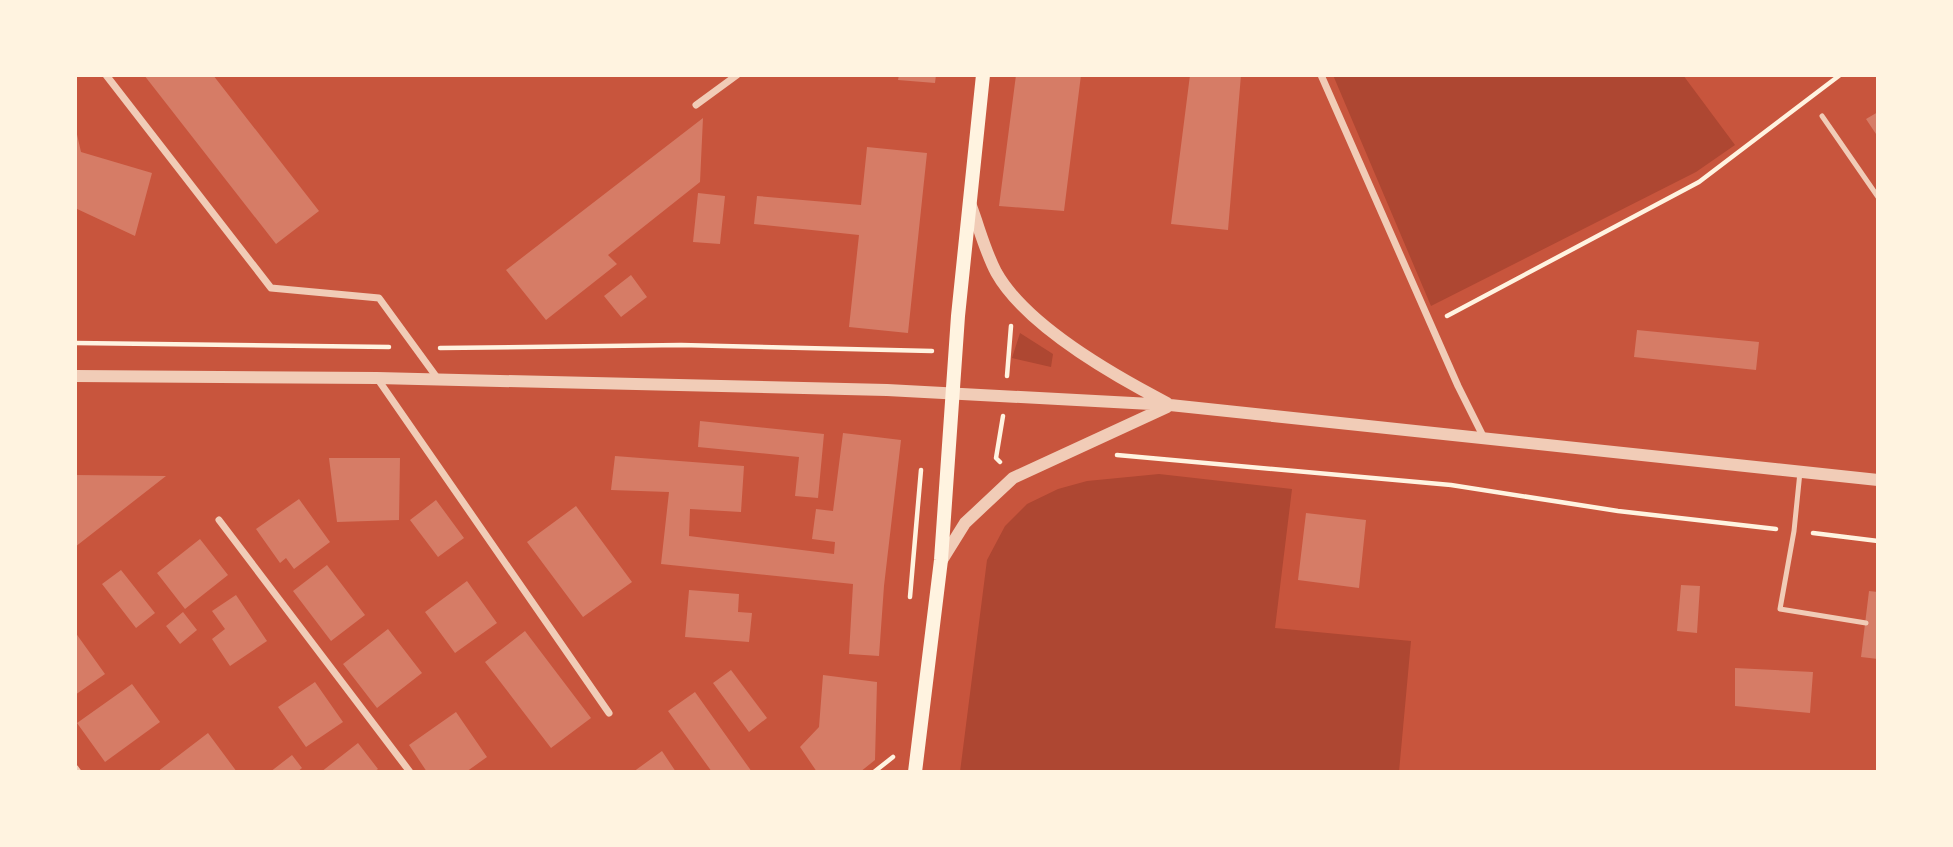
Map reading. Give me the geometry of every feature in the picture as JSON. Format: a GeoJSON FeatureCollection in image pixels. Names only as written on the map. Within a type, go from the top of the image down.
{"type":"FeatureCollection","features":[{"type":"Feature","properties":{"kind":"main road"},"geometry":{"type":"LineString","coordinates":[[915,772],[942,560],[958,316],[983,75]]}},
{"type":"Feature","properties":{"kind":"street"},"geometry":{"type":"LineString","coordinates":[[106,75],[271,288],[379,298],[439,379]]}},
{"type":"Feature","properties":{"kind":"street"},"geometry":{"type":"LineString","coordinates":[[696,105],[737,75]]}},
{"type":"Feature","properties":{"kind":"street"},"geometry":{"type":"LineString","coordinates":[[1321,75],[1458,386],[1485,439]]}},
{"type":"Feature","properties":{"kind":"street"},"geometry":{"type":"LineString","coordinates":[[971,206],[997,272],[1022,305],[1101,368],[1170,405]]}},
{"type":"Feature","properties":{"kind":"street"},"geometry":{"type":"LineString","coordinates":[[75,376],[439,379],[954,393],[1170,405],[1878,480]]}},
{"type":"Feature","properties":{"kind":"street"},"geometry":{"type":"LineString","coordinates":[[377,378],[609,713]]}},
{"type":"Feature","properties":{"kind":"street"},"geometry":{"type":"LineString","coordinates":[[942,560],[965,523],[1013,478],[1170,405]]}},
{"type":"Feature","properties":{"kind":"street"},"geometry":{"type":"LineString","coordinates":[[219,520],[410,772]]}},
{"type":"Feature","properties":{"kind":"lane"},"geometry":{"type":"LineString","coordinates":[[1822,116],[1878,197]]}},
{"type":"Feature","properties":{"kind":"lane"},"geometry":{"type":"LineString","coordinates":[[1800,472],[1794,531],[1780,610],[1866,623]]}},
{"type":"Feature","properties":{"kind":"path"},"geometry":{"type":"LineString","coordinates":[[1431,325],[1699,182],[1840,75]]}},
{"type":"Feature","properties":{"kind":"path"},"geometry":{"type":"LineString","coordinates":[[1013,478],[996,458],[1006,396],[1012,324],[1022,305]]}},
{"type":"Feature","properties":{"kind":"path"},"geometry":{"type":"LineString","coordinates":[[75,343],[260,343],[416,347],[681,345],[932,351]]}},
{"type":"Feature","properties":{"kind":"path"},"geometry":{"type":"LineString","coordinates":[[1111,454],[1451,485],[1618,512],[1878,541]]}},
{"type":"Feature","properties":{"kind":"shaded area"},"geometry":{"type":"Polygon","coordinates":[[[1333,75],[1683,75],[1735,145],[1696,172],[1431,306],[1333,75]]]}},
{"type":"Feature","properties":{"kind":"shaded area"},"geometry":{"type":"Polygon","coordinates":[[[1020,333],[1053,354],[1051,367],[1012,358],[1020,333]]]}},
{"type":"Feature","properties":{"kind":"shaded area"},"geometry":{"type":"Polygon","coordinates":[[[1159,474],[1292,489],[1275,628],[1411,641],[1399,772],[960,772],[987,560],[1005,526],[1027,504],[1058,489],[1087,481],[1159,474]]]}},
{"type":"Feature","properties":{"kind":"building"},"geometry":{"type":"Polygon","coordinates":[[[144,75],[213,75],[319,211],[276,244],[144,75]]]}},
{"type":"Feature","properties":{"kind":"building"},"geometry":{"type":"Polygon","coordinates":[[[899,75],[936,75],[935,83],[898,80],[899,75]]]}},
{"type":"Feature","properties":{"kind":"building"},"geometry":{"type":"Polygon","coordinates":[[[1016,75],[1081,75],[1064,211],[999,206],[1016,75]]]}},
{"type":"Feature","properties":{"kind":"building"},"geometry":{"type":"Polygon","coordinates":[[[1190,75],[1241,75],[1228,230],[1171,224],[1190,75]]]}},
{"type":"Feature","properties":{"kind":"building"},"geometry":{"type":"Polygon","coordinates":[[[1878,112],[1878,137],[1866,119],[1878,112]]]}},
{"type":"Feature","properties":{"kind":"building"},"geometry":{"type":"Polygon","coordinates":[[[703,118],[700,182],[608,255],[617,264],[546,320],[506,270],[703,118]]]}},
{"type":"Feature","properties":{"kind":"building"},"geometry":{"type":"Polygon","coordinates":[[[76,130],[81,152],[152,173],[135,236],[75,208],[76,130]]]}},
{"type":"Feature","properties":{"kind":"building"},"geometry":{"type":"Polygon","coordinates":[[[867,147],[927,153],[908,333],[849,327],[859,235],[754,224],[757,196],[861,205],[867,147]]]}},
{"type":"Feature","properties":{"kind":"building"},"geometry":{"type":"Polygon","coordinates":[[[698,193],[725,196],[720,244],[693,242],[698,193]]]}},
{"type":"Feature","properties":{"kind":"building"},"geometry":{"type":"Polygon","coordinates":[[[631,275],[647,297],[621,317],[604,296],[631,275]]]}},
{"type":"Feature","properties":{"kind":"building"},"geometry":{"type":"Polygon","coordinates":[[[1637,330],[1759,342],[1756,370],[1634,357],[1637,330]]]}},
{"type":"Feature","properties":{"kind":"building"},"geometry":{"type":"Polygon","coordinates":[[[700,421],[824,434],[818,498],[795,496],[799,457],[698,447],[700,421]]]}},
{"type":"Feature","properties":{"kind":"building"},"geometry":{"type":"Polygon","coordinates":[[[843,433],[901,440],[884,586],[879,656],[849,654],[853,584],[661,564],[669,492],[611,490],[615,456],[744,466],[741,512],[690,509],[689,536],[834,554],[835,542],[812,539],[816,509],[833,511],[843,433]]]}},
{"type":"Feature","properties":{"kind":"building"},"geometry":{"type":"Polygon","coordinates":[[[329,458],[400,458],[399,520],[337,522],[329,458]]]}},
{"type":"Feature","properties":{"kind":"building"},"geometry":{"type":"Polygon","coordinates":[[[75,475],[166,476],[75,547],[75,475]]]}},
{"type":"Feature","properties":{"kind":"building"},"geometry":{"type":"Polygon","coordinates":[[[299,499],[330,542],[294,569],[286,558],[280,563],[256,529],[299,499]]]}},
{"type":"Feature","properties":{"kind":"building"},"geometry":{"type":"Polygon","coordinates":[[[436,500],[464,538],[438,557],[410,520],[436,500]]]}},
{"type":"Feature","properties":{"kind":"building"},"geometry":{"type":"Polygon","coordinates":[[[576,506],[632,582],[583,617],[527,542],[576,506]]]}},
{"type":"Feature","properties":{"kind":"building"},"geometry":{"type":"Polygon","coordinates":[[[1306,513],[1366,520],[1359,588],[1298,580],[1306,513]]]}},
{"type":"Feature","properties":{"kind":"building"},"geometry":{"type":"Polygon","coordinates":[[[200,539],[228,575],[185,609],[157,573],[200,539]]]}},
{"type":"Feature","properties":{"kind":"building"},"geometry":{"type":"Polygon","coordinates":[[[327,565],[365,615],[331,641],[293,591],[327,565]]]}},
{"type":"Feature","properties":{"kind":"building"},"geometry":{"type":"Polygon","coordinates":[[[121,570],[155,613],[136,628],[102,584],[121,570]]]}},
{"type":"Feature","properties":{"kind":"building"},"geometry":{"type":"Polygon","coordinates":[[[467,581],[497,623],[455,653],[425,612],[467,581]]]}},
{"type":"Feature","properties":{"kind":"building"},"geometry":{"type":"Polygon","coordinates":[[[1681,585],[1700,586],[1697,633],[1677,631],[1681,585]]]}},
{"type":"Feature","properties":{"kind":"building"},"geometry":{"type":"Polygon","coordinates":[[[689,590],[739,594],[738,612],[752,613],[749,642],[685,637],[689,590]]]}},
{"type":"Feature","properties":{"kind":"building"},"geometry":{"type":"Polygon","coordinates":[[[1869,591],[1878,592],[1878,659],[1861,657],[1869,591]]]}},
{"type":"Feature","properties":{"kind":"building"},"geometry":{"type":"Polygon","coordinates":[[[236,595],[267,641],[230,666],[212,639],[225,629],[212,611],[236,595]]]}},
{"type":"Feature","properties":{"kind":"building"},"geometry":{"type":"Polygon","coordinates":[[[183,612],[197,630],[180,644],[166,626],[183,612]]]}},
{"type":"Feature","properties":{"kind":"building"},"geometry":{"type":"Polygon","coordinates":[[[388,629],[422,673],[377,708],[343,664],[388,629]]]}},
{"type":"Feature","properties":{"kind":"building"},"geometry":{"type":"Polygon","coordinates":[[[525,631],[591,718],[551,748],[485,662],[525,631]]]}},
{"type":"Feature","properties":{"kind":"building"},"geometry":{"type":"Polygon","coordinates":[[[75,632],[105,674],[75,695],[75,632]]]}},
{"type":"Feature","properties":{"kind":"building"},"geometry":{"type":"Polygon","coordinates":[[[1735,668],[1813,672],[1810,713],[1735,706],[1735,668]]]}},
{"type":"Feature","properties":{"kind":"building"},"geometry":{"type":"Polygon","coordinates":[[[731,670],[767,718],[749,732],[713,683],[731,670]]]}},
{"type":"Feature","properties":{"kind":"building"},"geometry":{"type":"Polygon","coordinates":[[[823,675],[877,682],[875,760],[860,772],[817,772],[800,747],[819,727],[823,675]]]}},
{"type":"Feature","properties":{"kind":"building"},"geometry":{"type":"Polygon","coordinates":[[[315,682],[343,722],[306,747],[278,707],[315,682]]]}},
{"type":"Feature","properties":{"kind":"building"},"geometry":{"type":"Polygon","coordinates":[[[132,684],[160,722],[105,762],[77,723],[132,684]]]}},
{"type":"Feature","properties":{"kind":"building"},"geometry":{"type":"Polygon","coordinates":[[[695,692],[752,772],[712,772],[668,711],[695,692]]]}},
{"type":"Feature","properties":{"kind":"building"},"geometry":{"type":"Polygon","coordinates":[[[456,712],[487,757],[466,772],[427,772],[409,745],[456,712]]]}},
{"type":"Feature","properties":{"kind":"building"},"geometry":{"type":"Polygon","coordinates":[[[208,733],[237,772],[157,772],[208,733]]]}},
{"type":"Feature","properties":{"kind":"building"},"geometry":{"type":"Polygon","coordinates":[[[358,743],[378,769],[374,772],[321,772],[358,743]]]}},
{"type":"Feature","properties":{"kind":"building"},"geometry":{"type":"Polygon","coordinates":[[[662,751],[676,772],[633,772],[662,751]]]}},
{"type":"Feature","properties":{"kind":"building"},"geometry":{"type":"Polygon","coordinates":[[[292,755],[302,768],[297,772],[270,772],[292,755]]]}}]}
